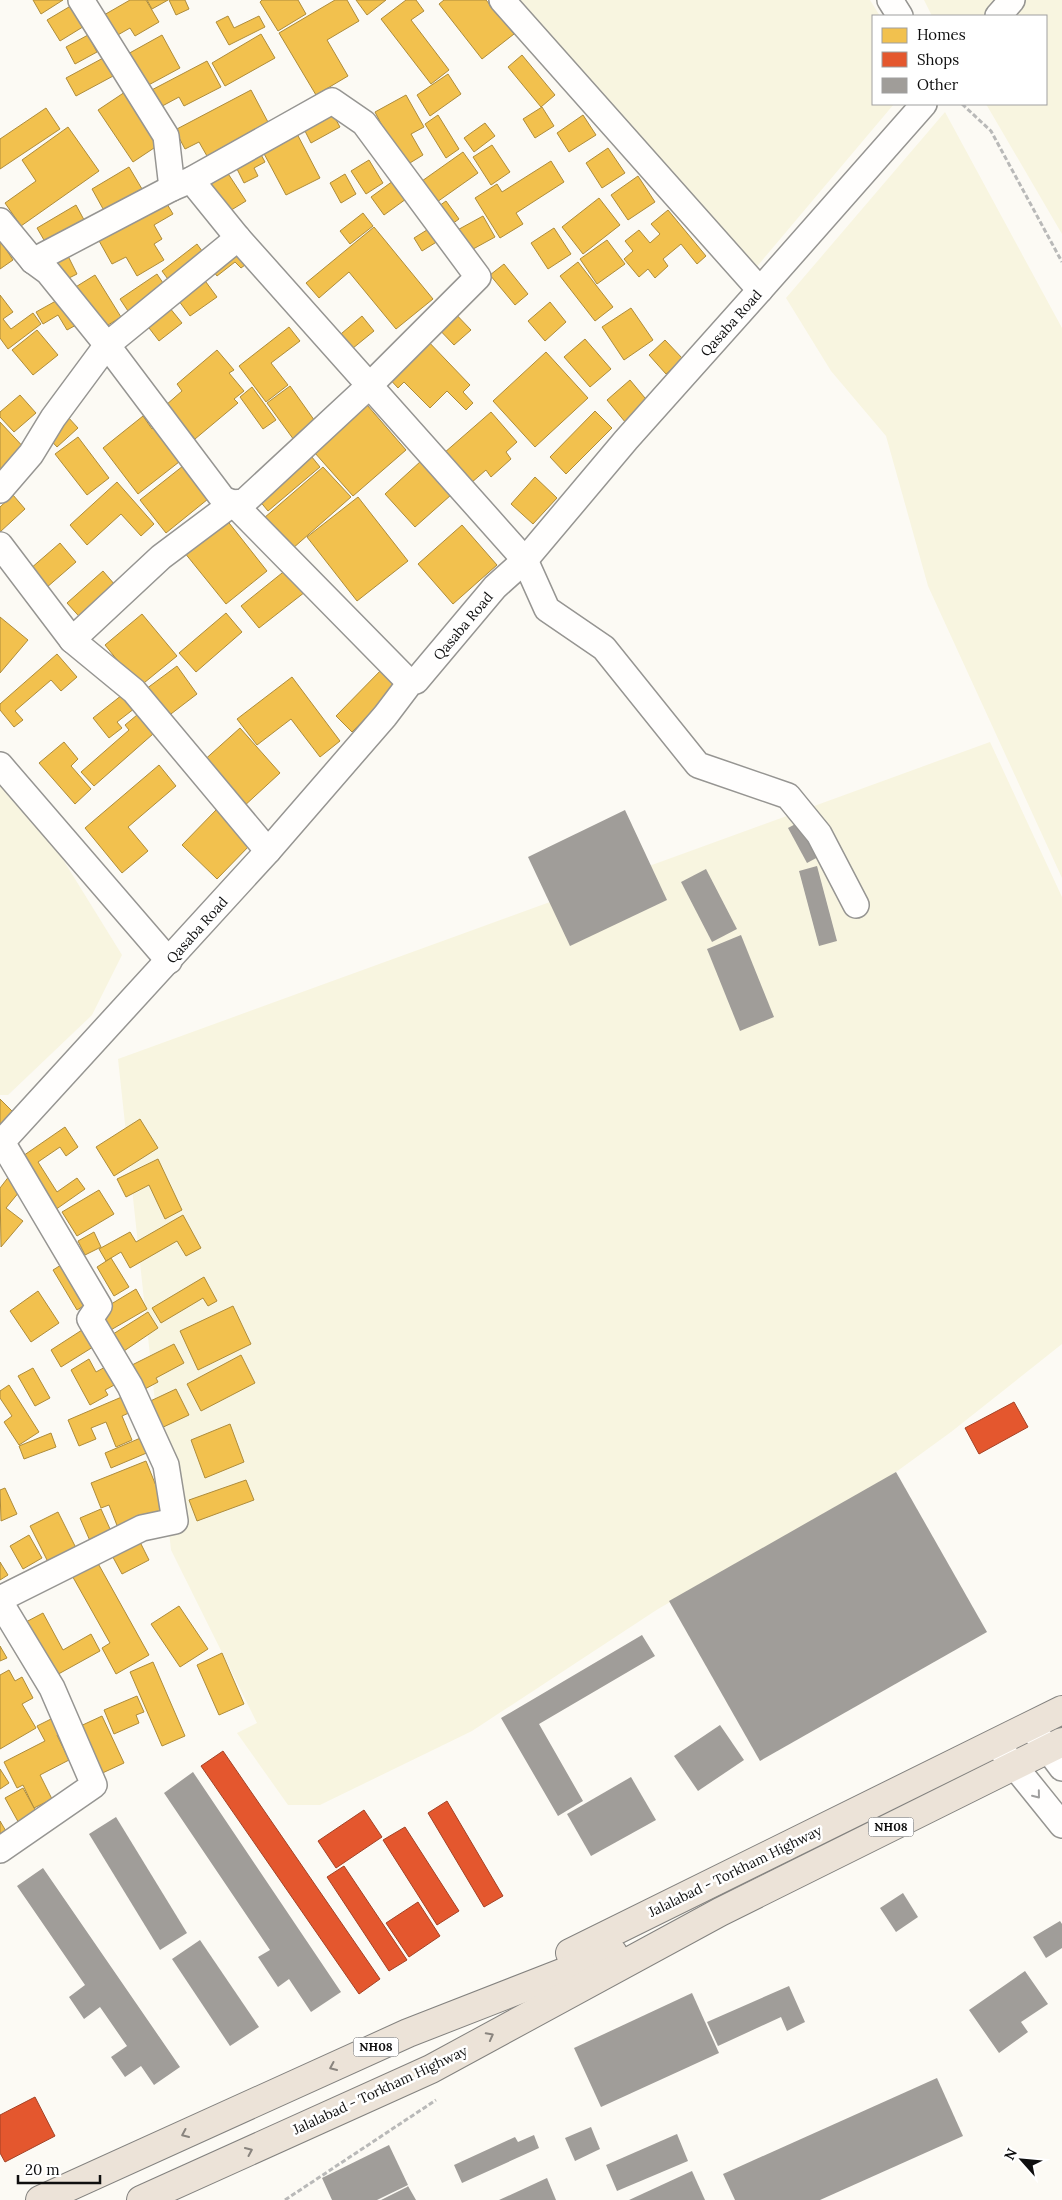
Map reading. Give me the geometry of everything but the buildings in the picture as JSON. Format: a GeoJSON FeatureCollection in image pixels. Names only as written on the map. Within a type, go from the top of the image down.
{"type":"FeatureCollection","features":[{"type":"Feature","properties":{"kind":"highway","name":"Jalalabad - Torkham Highway"},"geometry":{"type":"LineString","coordinates":[[40,2200],[408,2033],[1062,1710]]}},
{"type":"Feature","properties":{"kind":"highway","name":"Jalalabad - Torkham Highway"},"geometry":{"type":"LineString","coordinates":[[141,2200],[431,2069],[720,1912],[1014,1766],[1057,1753]]}},
{"type":"Feature","properties":{"kind":"highway","name":"Jalalabad - Torkham Highway"},"geometry":{"type":"LineString","coordinates":[[408,2033],[720,1912]]}},
{"type":"Feature","properties":{"kind":"street"},"geometry":{"type":"LineString","coordinates":[[81,0],[166,136],[181,184],[238,238],[525,560],[547,609],[604,648],[698,765],[788,796],[819,834],[856,905]]}},
{"type":"Feature","properties":{"kind":"street"},"geometry":{"type":"LineString","coordinates":[[502,0],[760,290]]}},
{"type":"Feature","properties":{"kind":"street"},"geometry":{"type":"LineString","coordinates":[[890,0],[899,15]]}},
{"type":"Feature","properties":{"kind":"street"},"geometry":{"type":"LineString","coordinates":[[999,15],[1012,0]]}},
{"type":"Feature","properties":{"kind":"street"},"geometry":{"type":"LineString","coordinates":[[33,261],[181,184],[332,101],[364,123],[478,278],[369,386],[244,502],[233,503],[161,557],[72,640]]}},
{"type":"Feature","properties":{"kind":"street","name":"Qasaba Road"},"geometry":{"type":"LineString","coordinates":[[1,1143],[268,851],[385,716],[410,683],[416,681],[495,587],[525,560],[626,440],[923,105]]}},
{"type":"Feature","properties":{"kind":"street"},"geometry":{"type":"LineString","coordinates":[[0,221],[33,261],[48,272],[107,346],[223,499],[233,503],[410,683]]}},
{"type":"Feature","properties":{"kind":"street"},"geometry":{"type":"LineString","coordinates":[[0,490],[31,454],[53,418],[107,346],[238,238]]}},
{"type":"Feature","properties":{"kind":"street"},"geometry":{"type":"LineString","coordinates":[[0,545],[72,640],[134,691],[268,851]]}},
{"type":"Feature","properties":{"kind":"street"},"geometry":{"type":"LineString","coordinates":[[0,765],[169,961]]}},
{"type":"Feature","properties":{"kind":"street"},"geometry":{"type":"LineString","coordinates":[[0,1850],[94,1785],[52,1688],[0,1600],[142,1528],[180,1519],[166,1465],[130,1386],[90,1319],[99,1306],[1,1143]]}},
{"type":"Feature","properties":{"kind":"street"},"geometry":{"type":"LineString","coordinates":[[1030,1726],[1057,1753]]}},
{"type":"Feature","properties":{"kind":"street"},"geometry":{"type":"LineString","coordinates":[[996,1742],[1062,1825]]}},
{"type":"Feature","properties":{"kind":"path"},"geometry":{"type":"LineString","coordinates":[[963,105],[992,131],[1062,262]]}},
{"type":"Feature","properties":{"kind":"shaded area"},"geometry":{"type":"Polygon","coordinates":[[[511,0],[870,0],[879,15],[872,15],[872,105],[893,105],[754,270],[511,0]]]}},
{"type":"Feature","properties":{"kind":"shaded area"},"geometry":{"type":"Polygon","coordinates":[[[924,0],[1062,0],[1062,234],[987,105],[1047,105],[1047,15],[932,15],[924,0]]]}},
{"type":"Feature","properties":{"kind":"shaded area"},"geometry":{"type":"Polygon","coordinates":[[[945,112],[1062,328],[1062,878],[928,586],[886,436],[831,371],[786,298],[945,112]]]}},
{"type":"Feature","properties":{"kind":"shaded area"},"geometry":{"type":"Polygon","coordinates":[[[990,742],[1062,897],[1062,1344],[951,1432],[885,1480],[658,1609],[472,1731],[320,1805],[288,1805],[237,1733],[257,1723],[171,1550],[118,1059],[990,742]]]}},
{"type":"Feature","properties":{"kind":"shaded area"},"geometry":{"type":"Polygon","coordinates":[[[0,783],[33,811],[122,955],[92,1015],[8,1095],[0,1095],[0,783]]]}}]}
